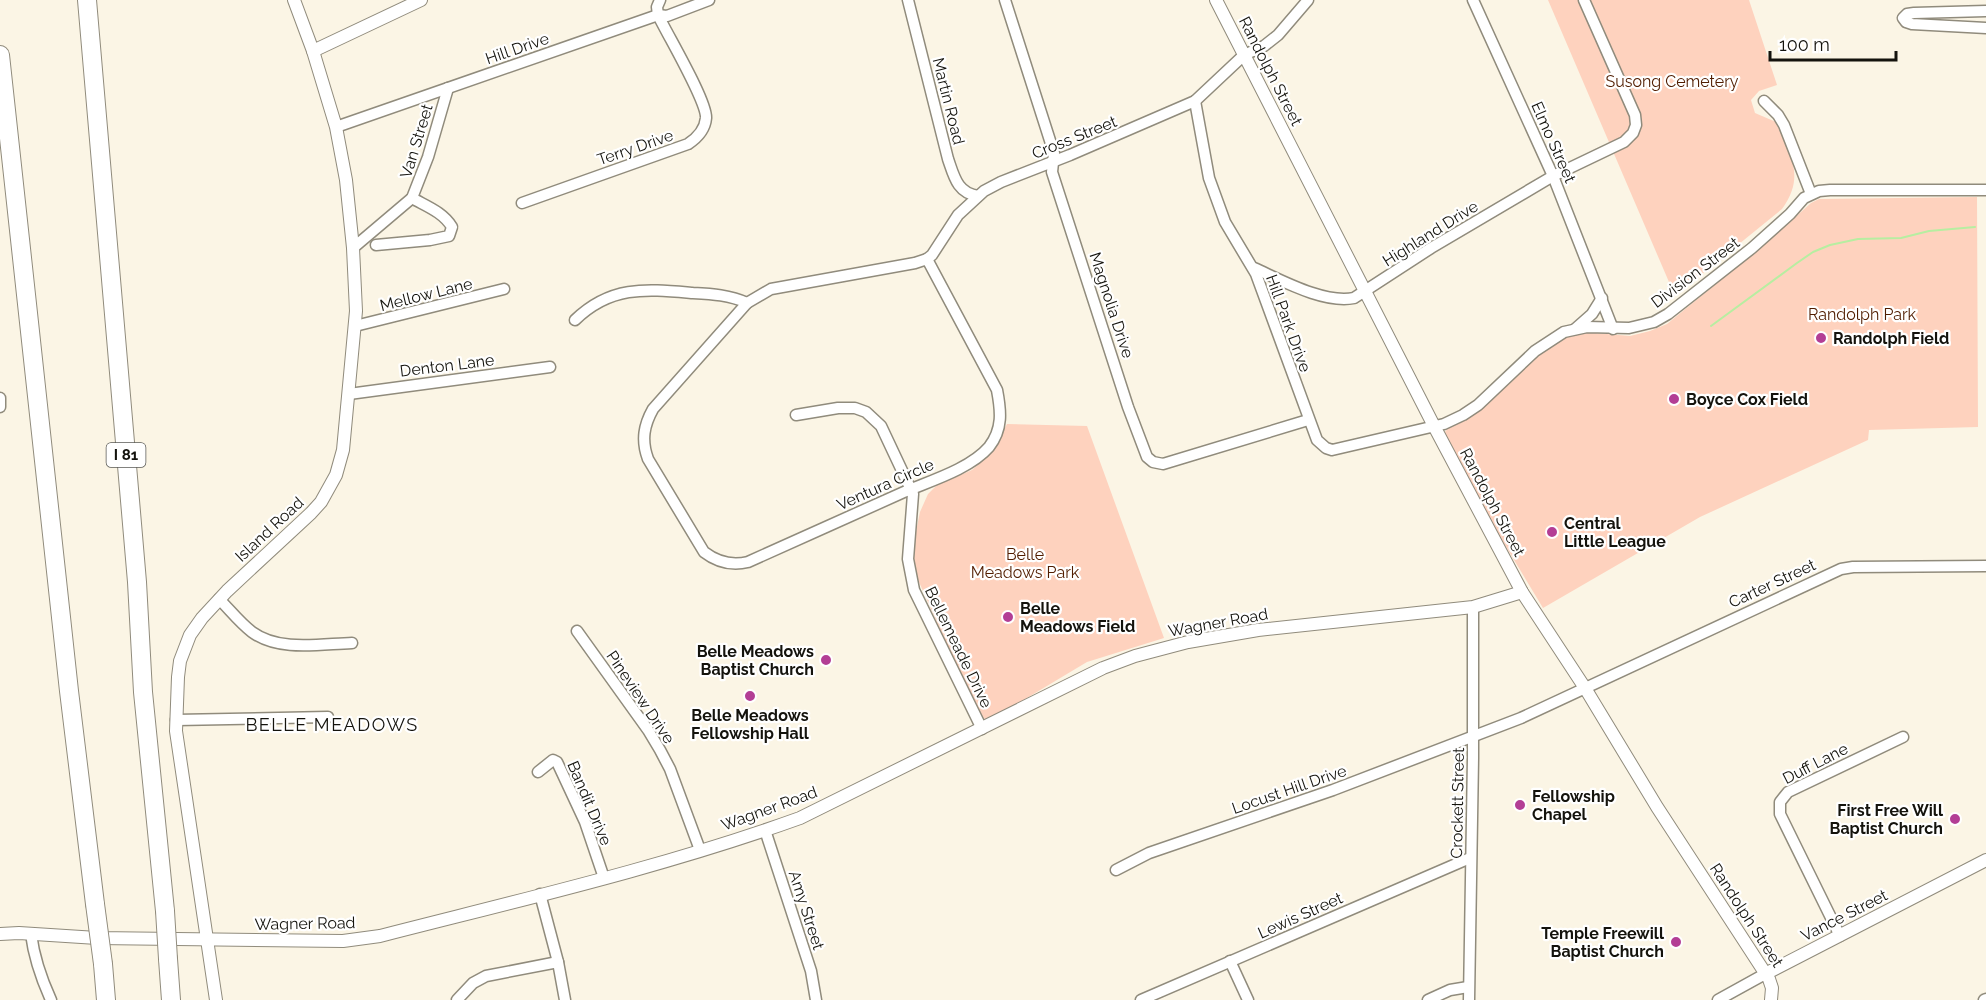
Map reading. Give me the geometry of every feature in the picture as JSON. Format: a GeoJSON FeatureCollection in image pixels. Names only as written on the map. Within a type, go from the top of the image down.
{"type":"FeatureCollection","features":[{"type":"Feature","properties":{"kind":"highway","name":"I 81"},"geometry":{"type":"LineString","coordinates":[[87,0],[137,582],[143,692],[165,911],[171,1000]]}},
{"type":"Feature","properties":{"kind":"highway"},"geometry":{"type":"LineString","coordinates":[[0,55],[69,692],[106,1000]]}},
{"type":"Feature","properties":{"kind":"street","name":"Island Road"},"geometry":{"type":"LineString","coordinates":[[216,1000],[176,720],[178,678],[184,648],[198,623],[219,599],[311,513],[324,497],[336,475],[341,459],[355,326],[353,248],[345,171],[336,126],[313,51],[294,0]]}},
{"type":"Feature","properties":{"kind":"street"},"geometry":{"type":"LineString","coordinates":[[313,51],[421,0]]}},
{"type":"Feature","properties":{"kind":"street"},"geometry":{"type":"LineString","coordinates":[[658,15],[657,7],[660,0]]}},
{"type":"Feature","properties":{"kind":"street","name":"Hill Drive"},"geometry":{"type":"LineString","coordinates":[[336,126],[658,15],[667,15],[709,0]]}},
{"type":"Feature","properties":{"kind":"street","name":"Martin Road"},"geometry":{"type":"LineString","coordinates":[[908,0],[956,183],[965,192],[978,196]]}},
{"type":"Feature","properties":{"kind":"street","name":"Magnolia Drive"},"geometry":{"type":"LineString","coordinates":[[1005,0],[1054,153],[1052,172],[1093,292],[1128,407],[1147,457],[1153,462],[1163,464],[1278,431],[1308,420]]}},
{"type":"Feature","properties":{"kind":"street","name":"Randolph Street"},"geometry":{"type":"LineString","coordinates":[[1216,0],[1434,426],[1522,592],[1771,983],[1771,1000]]}},
{"type":"Feature","properties":{"kind":"street","name":"Cross Street"},"geometry":{"type":"LineString","coordinates":[[927,259],[958,215],[978,196],[1001,182],[1195,101],[1244,55],[1264,46],[1278,35],[1308,0]]}},
{"type":"Feature","properties":{"kind":"street","name":"Elmo Street"},"geometry":{"type":"LineString","coordinates":[[1473,0],[1553,176],[1613,329]]}},
{"type":"Feature","properties":{"kind":"street","name":"Highland Drive"},"geometry":{"type":"LineString","coordinates":[[1254,268],[1295,286],[1327,296],[1347,299],[1366,292],[1431,249],[1553,176],[1629,138],[1636,118],[1584,0]]}},
{"type":"Feature","properties":{"kind":"street"},"geometry":{"type":"LineString","coordinates":[[1986,11],[1914,13],[1906,14],[1903,18],[1912,24],[1986,28]]}},
{"type":"Feature","properties":{"kind":"street","name":"Terry Drive"},"geometry":{"type":"LineString","coordinates":[[522,202],[688,144],[701,133],[705,125],[705,108],[658,15]]}},
{"type":"Feature","properties":{"kind":"street","name":"Van Street"},"geometry":{"type":"LineString","coordinates":[[353,248],[412,198],[428,157],[448,88]]}},
{"type":"Feature","properties":{"kind":"street","name":"Hill Park Drive"},"geometry":{"type":"LineString","coordinates":[[1195,101],[1209,178],[1225,222],[1254,268],[1317,440],[1332,450],[1434,426]]}},
{"type":"Feature","properties":{"kind":"street"},"geometry":{"type":"LineString","coordinates":[[1764,101],[1784,125],[1810,194],[1830,190],[1986,190]]}},
{"type":"Feature","properties":{"kind":"street","name":"Division Street"},"geometry":{"type":"LineString","coordinates":[[1434,426],[1444,424],[1478,405],[1535,351],[1551,339],[1575,329],[1642,326],[1668,314],[1752,248],[1810,194]]}},
{"type":"Feature","properties":{"kind":"street"},"geometry":{"type":"LineString","coordinates":[[376,244],[446,237],[452,232],[452,227],[441,214],[412,198]]}},
{"type":"Feature","properties":{"kind":"street","name":"Ventura Circle"},"geometry":{"type":"LineString","coordinates":[[927,259],[993,380],[1000,403],[1001,416],[996,436],[983,453],[954,470],[748,562],[724,562],[704,552],[648,459],[644,445],[644,429],[653,409],[747,303],[771,289],[927,259]]}},
{"type":"Feature","properties":{"kind":"street","name":"Mellow Lane"},"geometry":{"type":"LineString","coordinates":[[355,326],[504,289]]}},
{"type":"Feature","properties":{"kind":"street"},"geometry":{"type":"LineString","coordinates":[[575,320],[605,298],[639,290],[653,289],[726,296],[747,303]]}},
{"type":"Feature","properties":{"kind":"street"},"geometry":{"type":"LineString","coordinates":[[1575,329],[1592,315],[1602,298]]}},
{"type":"Feature","properties":{"kind":"street","name":"Denton Lane"},"geometry":{"type":"LineString","coordinates":[[349,394],[550,367]]}},
{"type":"Feature","properties":{"kind":"street"},"geometry":{"type":"LineString","coordinates":[[0,398],[0,407]]}},
{"type":"Feature","properties":{"kind":"street","name":"Bellemeade Drive"},"geometry":{"type":"LineString","coordinates":[[796,415],[845,407],[866,412],[882,426],[914,500],[908,544],[911,579],[982,729]]}},
{"type":"Feature","properties":{"kind":"street","name":"Carter Street"},"geometry":{"type":"LineString","coordinates":[[1473,736],[1521,718],[1841,569],[1986,566]]}},
{"type":"Feature","properties":{"kind":"street","name":"Wagner Road"},"geometry":{"type":"LineString","coordinates":[[0,934],[208,940],[357,940],[380,936],[604,878],[800,818],[1104,668],[1157,649],[1258,630],[1473,607],[1522,592]]}},
{"type":"Feature","properties":{"kind":"street"},"geometry":{"type":"LineString","coordinates":[[219,599],[250,631],[273,643],[313,645],[352,643]]}},
{"type":"Feature","properties":{"kind":"street","name":"Crockett Street"},"geometry":{"type":"LineString","coordinates":[[1469,1000],[1473,607]]}},
{"type":"Feature","properties":{"kind":"street","name":"Pineview Drive"},"geometry":{"type":"LineString","coordinates":[[577,630],[660,750],[670,769],[700,850]]}},
{"type":"Feature","properties":{"kind":"street"},"geometry":{"type":"LineString","coordinates":[[176,720],[328,717]]}},
{"type":"Feature","properties":{"kind":"street","name":"Locust Hill Drive"},"geometry":{"type":"LineString","coordinates":[[1116,870],[1149,853],[1333,790],[1473,736]]}},
{"type":"Feature","properties":{"kind":"street","name":"Duff Lane"},"geometry":{"type":"LineString","coordinates":[[1840,936],[1788,833],[1780,814],[1780,802],[1788,792],[1903,737]]}},
{"type":"Feature","properties":{"kind":"street","name":"Bandit Drive"},"geometry":{"type":"LineString","coordinates":[[538,772],[553,760],[557,762],[585,822],[604,878]]}},
{"type":"Feature","properties":{"kind":"street","name":"Amy Street"},"geometry":{"type":"LineString","coordinates":[[765,830],[811,971],[816,1000]]}},
{"type":"Feature","properties":{"kind":"street","name":"Lewis Street"},"geometry":{"type":"LineString","coordinates":[[1141,1000],[1470,858]]}},
{"type":"Feature","properties":{"kind":"street","name":"Vance Street"},"geometry":{"type":"LineString","coordinates":[[1718,1000],[1986,860]]}},
{"type":"Feature","properties":{"kind":"street"},"geometry":{"type":"LineString","coordinates":[[540,894],[558,962],[565,1000]]}},
{"type":"Feature","properties":{"kind":"street"},"geometry":{"type":"LineString","coordinates":[[31,934],[34,957],[51,1000]]}},
{"type":"Feature","properties":{"kind":"street"},"geometry":{"type":"LineString","coordinates":[[1230,961],[1248,1000]]}},
{"type":"Feature","properties":{"kind":"street"},"geometry":{"type":"LineString","coordinates":[[458,1000],[473,983],[486,976],[558,962]]}},
{"type":"Feature","properties":{"kind":"street"},"geometry":{"type":"LineString","coordinates":[[1428,1000],[1450,990],[1468,987]]}},
{"type":"Feature","properties":{"kind":"green space","name":"Susong Cemetery"},"geometry":{"type":"Polygon","coordinates":[[[1548,0],[1749,0],[1777,85],[1759,91],[1751,100],[1755,113],[1776,122],[1793,166],[1793,186],[1782,209],[1675,296],[1548,0]]]}},
{"type":"Feature","properties":{"kind":"green space","name":"Randolph Park"},"geometry":{"type":"Polygon","coordinates":[[[1977,197],[1978,427],[1869,430],[1868,440],[1700,517],[1543,608],[1482,507],[1443,434],[1451,425],[1537,354],[1566,337],[1584,332],[1630,336],[1667,324],[1811,203],[1819,199],[1977,197]]]}},
{"type":"Feature","properties":{"kind":"green space","name":"Belle Meadows Park"},"geometry":{"type":"Polygon","coordinates":[[[1007,424],[1087,426],[1164,638],[1087,662],[990,720],[982,718],[972,701],[915,573],[913,546],[920,512],[928,494],[937,485],[972,470],[991,453],[1007,424]]]}},
{"type":"Feature","properties":{"kind":"waterway"},"geometry":{"type":"LineString","coordinates":[[1711,326],[1813,252],[1830,245],[1858,239],[1901,238],[1929,231],[1975,227]]}},
{"type":"Feature","properties":{"kind":"place","name":"Randolph Field"},"geometry":{"type":"Point","coordinates":[1821,338]}},
{"type":"Feature","properties":{"kind":"place","name":"Boyce Cox Field"},"geometry":{"type":"Point","coordinates":[1674,399]}},
{"type":"Feature","properties":{"kind":"place","name":"Central Little League"},"geometry":{"type":"Point","coordinates":[1552,532]}},
{"type":"Feature","properties":{"kind":"place","name":"Belle Meadows Field"},"geometry":{"type":"Point","coordinates":[1008,617]}},
{"type":"Feature","properties":{"kind":"place","name":"Belle Meadows Baptist Church"},"geometry":{"type":"Point","coordinates":[826,660]}},
{"type":"Feature","properties":{"kind":"place","name":"Belle Meadows Fellowship Hall"},"geometry":{"type":"Point","coordinates":[750,696]}},
{"type":"Feature","properties":{"kind":"place","name":"Fellowship Chapel"},"geometry":{"type":"Point","coordinates":[1520,805]}},
{"type":"Feature","properties":{"kind":"place","name":"First Free Will Baptist Church"},"geometry":{"type":"Point","coordinates":[1955,819]}},
{"type":"Feature","properties":{"kind":"place","name":"Temple Freewill Baptist Church"},"geometry":{"type":"Point","coordinates":[1676,942]}},
{"type":"Feature","properties":{"kind":"district","name":"BELLE MEADOWS"},"geometry":{"type":"Point","coordinates":[332,725]}}]}
